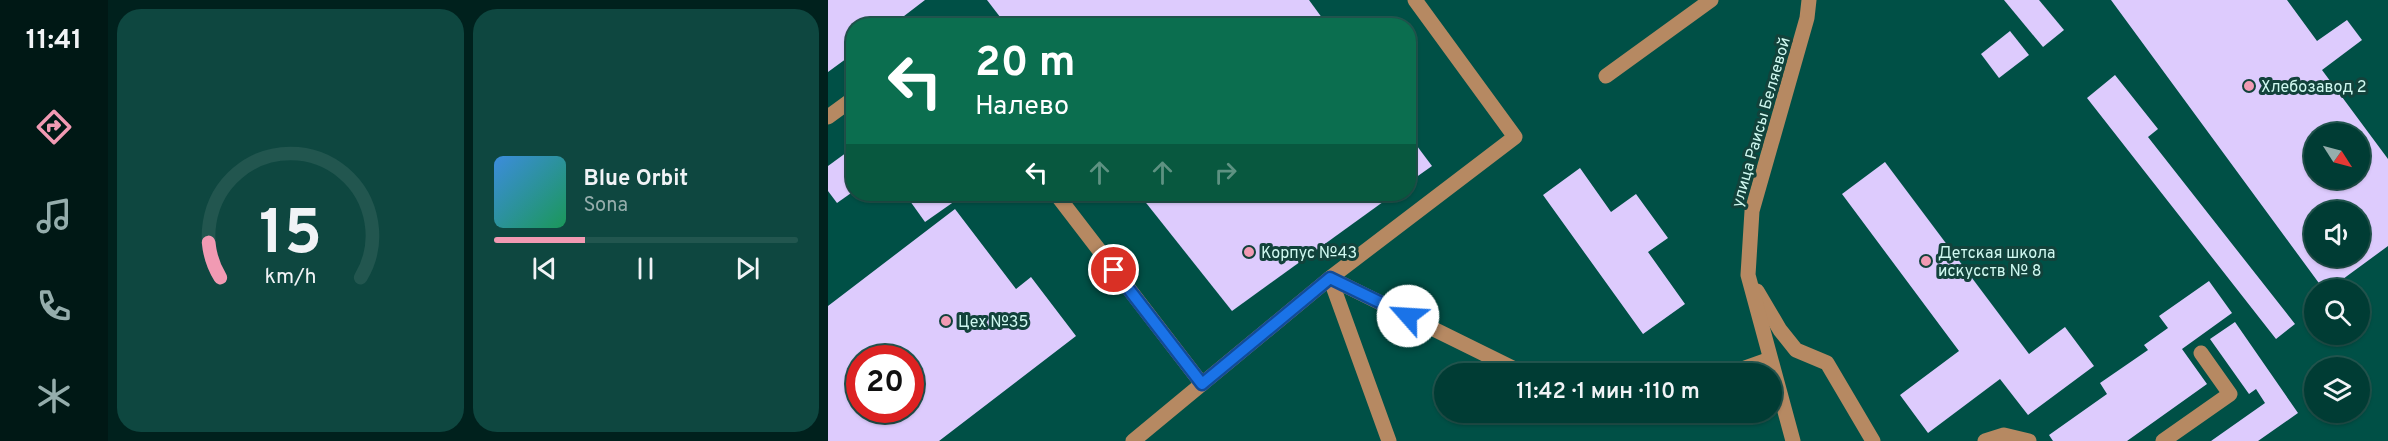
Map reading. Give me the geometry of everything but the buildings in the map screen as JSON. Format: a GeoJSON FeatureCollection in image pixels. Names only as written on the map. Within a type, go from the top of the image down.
{"type":"FeatureCollection","features":[{"type":"Feature","properties":{"kind":"street"},"geometry":{"type":"LineString","coordinates":[[1133,441],[1330,278],[1515,137],[1415,0]]}},
{"type":"Feature","properties":{"kind":"street"},"geometry":{"type":"LineString","coordinates":[[1606,76],[1711,0]]}},
{"type":"Feature","properties":{"kind":"street","name":"улица Раисы Беляевой"},"geometry":{"type":"LineString","coordinates":[[1793,441],[1748,275],[1752,211],[1807,18],[1809,0]]}},
{"type":"Feature","properties":{"kind":"street"},"geometry":{"type":"LineString","coordinates":[[828,117],[846,104]]}},
{"type":"Feature","properties":{"kind":"street"},"geometry":{"type":"LineString","coordinates":[[1061,201],[1202,384]]}},
{"type":"Feature","properties":{"kind":"street"},"geometry":{"type":"LineString","coordinates":[[1748,275],[1780,330],[1796,350],[1827,363],[1874,441]]}},
{"type":"Feature","properties":{"kind":"street"},"geometry":{"type":"LineString","coordinates":[[1330,278],[1504,363]]}},
{"type":"Feature","properties":{"kind":"street"},"geometry":{"type":"LineString","coordinates":[[1330,278],[1389,441]]}},
{"type":"Feature","properties":{"kind":"street"},"geometry":{"type":"LineString","coordinates":[[2163,441],[2230,394],[2201,353]]}},
{"type":"Feature","properties":{"kind":"street"},"geometry":{"type":"LineString","coordinates":[[1759,363],[1770,359]]}},
{"type":"Feature","properties":{"kind":"street"},"geometry":{"type":"LineString","coordinates":[[1985,441],[2004,435],[2029,441]]}},
{"type":"Feature","properties":{"kind":"place","name":"Хлебозавод 2"},"geometry":{"type":"Point","coordinates":[2249,86]}},
{"type":"Feature","properties":{"kind":"place","name":"Корпус №43"},"geometry":{"type":"Point","coordinates":[1249,252]}},
{"type":"Feature","properties":{"kind":"place","name":"Детская школа искусств № 8"},"geometry":{"type":"Point","coordinates":[1926,261]}},
{"type":"Feature","properties":{"kind":"place","name":"Цех №35"},"geometry":{"type":"Point","coordinates":[946,321]}},
{"type":"Feature","properties":{"kind":"route"},"geometry":{"type":"LineString","coordinates":[[1114,270],[1202,384],[1330,278],[1408,316]]}}]}
